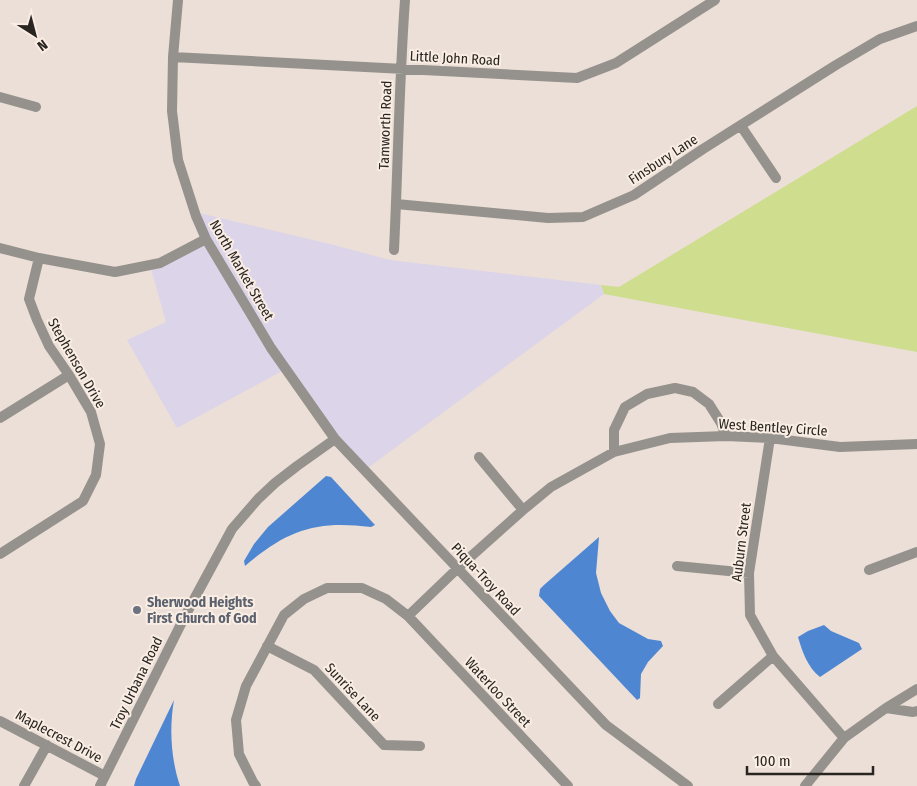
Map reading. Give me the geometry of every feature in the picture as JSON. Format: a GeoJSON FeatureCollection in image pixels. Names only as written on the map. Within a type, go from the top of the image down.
{"type":"FeatureCollection","features":[{"type":"Feature","properties":{"kind":"street","name":"North Market Street"},"geometry":{"type":"LineString","coordinates":[[178,0],[173,57],[172,111],[178,160],[196,216],[206,239],[270,348],[286,369]]}},
{"type":"Feature","properties":{"kind":"street","name":"Tamworth Road"},"geometry":{"type":"LineString","coordinates":[[394,250],[400,68],[405,0]]}},
{"type":"Feature","properties":{"kind":"street","name":"Little John Road"},"geometry":{"type":"LineString","coordinates":[[173,57],[577,78],[616,63],[715,0]]}},
{"type":"Feature","properties":{"kind":"street","name":"Finsbury Lane"},"geometry":{"type":"LineString","coordinates":[[396,204],[548,218],[583,218],[634,195],[703,149],[880,39],[917,26]]}},
{"type":"Feature","properties":{"kind":"street"},"geometry":{"type":"LineString","coordinates":[[0,97],[36,107]]}},
{"type":"Feature","properties":{"kind":"street"},"geometry":{"type":"LineString","coordinates":[[741,126],[776,178]]}},
{"type":"Feature","properties":{"kind":"street"},"geometry":{"type":"LineString","coordinates":[[0,248],[40,258],[116,272],[160,263],[206,239]]}},
{"type":"Feature","properties":{"kind":"street","name":"Stephenson Drive"},"geometry":{"type":"LineString","coordinates":[[0,554],[83,501],[96,474],[100,444],[91,412],[49,346],[29,299],[40,258]]}},
{"type":"Feature","properties":{"kind":"street","name":"Piqua-Troy Road"},"geometry":{"type":"LineString","coordinates":[[286,369],[335,439],[606,725],[688,786]]}},
{"type":"Feature","properties":{"kind":"street"},"geometry":{"type":"LineString","coordinates":[[0,418],[69,375]]}},
{"type":"Feature","properties":{"kind":"street"},"geometry":{"type":"LineString","coordinates":[[614,452],[614,430],[625,408],[647,394],[675,388],[693,392],[709,404],[721,423],[726,436]]}},
{"type":"Feature","properties":{"kind":"street","name":"West Bentley Circle"},"geometry":{"type":"LineString","coordinates":[[408,616],[458,568],[551,487],[614,452],[670,438],[726,436],[770,438],[840,447],[917,444]]}},
{"type":"Feature","properties":{"kind":"street","name":"Auburn Street"},"geometry":{"type":"LineString","coordinates":[[770,438],[749,574],[750,615],[773,656],[844,738]]}},
{"type":"Feature","properties":{"kind":"street","name":"Troy Urbana Road"},"geometry":{"type":"LineString","coordinates":[[100,786],[185,616],[232,528],[275,483],[335,439]]}},
{"type":"Feature","properties":{"kind":"street"},"geometry":{"type":"LineString","coordinates":[[478,457],[523,510]]}},
{"type":"Feature","properties":{"kind":"street"},"geometry":{"type":"LineString","coordinates":[[869,570],[917,552]]}},
{"type":"Feature","properties":{"kind":"street"},"geometry":{"type":"LineString","coordinates":[[677,566],[749,574]]}},
{"type":"Feature","properties":{"kind":"street","name":"Waterloo Street"},"geometry":{"type":"LineString","coordinates":[[256,786],[240,754],[236,720],[246,686],[267,646],[284,615],[304,599],[327,588],[362,588],[386,599],[408,616],[568,786]]}},
{"type":"Feature","properties":{"kind":"street","name":"Sunrise Lane"},"geometry":{"type":"LineString","coordinates":[[267,646],[314,670],[384,745],[420,746]]}},
{"type":"Feature","properties":{"kind":"street"},"geometry":{"type":"LineString","coordinates":[[718,704],[773,656]]}},
{"type":"Feature","properties":{"kind":"street"},"geometry":{"type":"LineString","coordinates":[[805,786],[844,738],[886,708],[917,689]]}},
{"type":"Feature","properties":{"kind":"street"},"geometry":{"type":"LineString","coordinates":[[886,708],[917,711]]}},
{"type":"Feature","properties":{"kind":"street","name":"Maplecrest Drive"},"geometry":{"type":"LineString","coordinates":[[0,721],[106,776]]}},
{"type":"Feature","properties":{"kind":"street"},"geometry":{"type":"LineString","coordinates":[[24,786],[47,745]]}},
{"type":"Feature","properties":{"kind":"shaded area"},"geometry":{"type":"Polygon","coordinates":[[[195,212],[390,260],[601,285],[604,294],[365,470],[286,369],[177,428],[127,340],[166,322],[150,265],[206,239],[195,212]]]}},
{"type":"Feature","properties":{"kind":"green space"},"geometry":{"type":"Polygon","coordinates":[[[917,106],[917,352],[604,294],[601,285],[619,287],[917,106]]]}},
{"type":"Feature","properties":{"kind":"water"},"geometry":{"type":"Polygon","coordinates":[[[326,476],[331,477],[375,525],[371,527],[334,525],[303,530],[275,544],[245,566],[244,561],[254,544],[268,527],[326,476]]]}},
{"type":"Feature","properties":{"kind":"water"},"geometry":{"type":"Polygon","coordinates":[[[599,537],[596,573],[601,593],[610,611],[619,623],[648,639],[661,641],[663,646],[648,662],[641,674],[640,698],[637,700],[539,596],[540,589],[544,585],[599,537]]]}},
{"type":"Feature","properties":{"kind":"water"},"geometry":{"type":"Polygon","coordinates":[[[824,625],[831,631],[859,643],[862,649],[820,677],[809,664],[798,637],[824,625]]]}},
{"type":"Feature","properties":{"kind":"water"},"geometry":{"type":"Polygon","coordinates":[[[174,700],[172,744],[180,786],[134,786],[136,779],[174,700]]]}},
{"type":"Feature","properties":{"kind":"place","name":"Sherwood Heights First Church of God"},"geometry":{"type":"Point","coordinates":[137,610]}}]}
